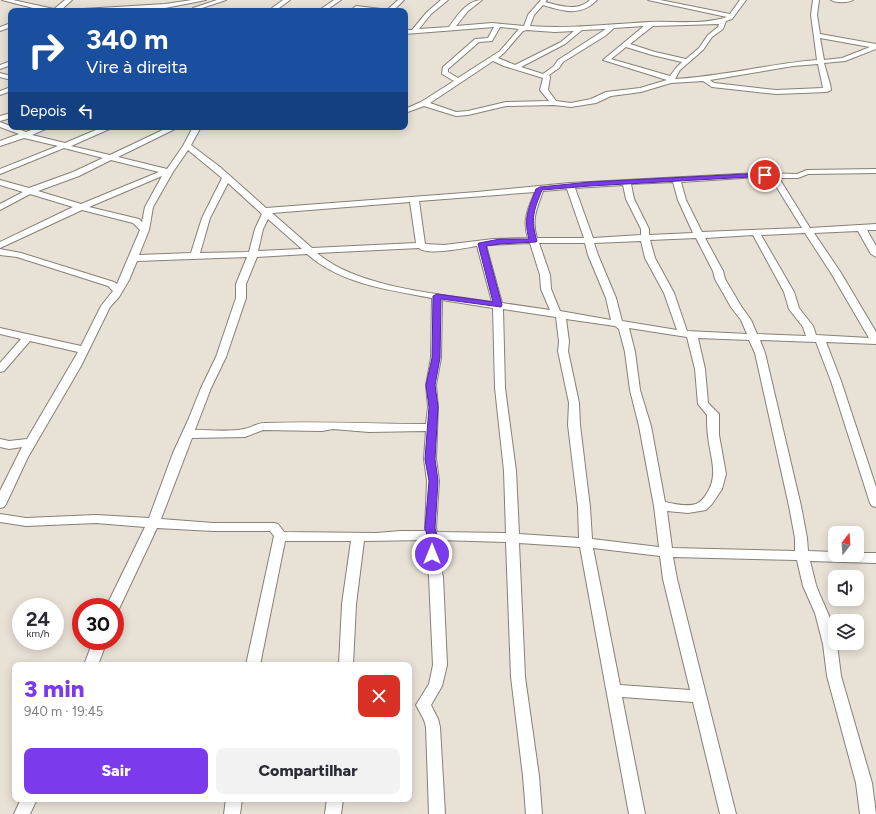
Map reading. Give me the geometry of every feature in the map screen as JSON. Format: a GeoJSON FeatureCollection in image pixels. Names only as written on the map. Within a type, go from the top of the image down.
{"type":"FeatureCollection","features":[{"type":"Feature","properties":{"kind":"street"},"geometry":{"type":"LineString","coordinates":[[5,0],[44,8]]}},
{"type":"Feature","properties":{"kind":"street"},"geometry":{"type":"LineString","coordinates":[[57,8],[69,0]]}},
{"type":"Feature","properties":{"kind":"street"},"geometry":{"type":"LineString","coordinates":[[158,0],[175,5]]}},
{"type":"Feature","properties":{"kind":"street"},"geometry":{"type":"LineString","coordinates":[[129,8],[175,5],[203,0]]}},
{"type":"Feature","properties":{"kind":"street"},"geometry":{"type":"LineString","coordinates":[[195,8],[224,0]]}},
{"type":"Feature","properties":{"kind":"street"},"geometry":{"type":"LineString","coordinates":[[275,8],[287,0]]}},
{"type":"Feature","properties":{"kind":"street"},"geometry":{"type":"LineString","coordinates":[[325,8],[338,0]]}},
{"type":"Feature","properties":{"kind":"street"},"geometry":{"type":"LineString","coordinates":[[393,8],[401,0]]}},
{"type":"Feature","properties":{"kind":"street"},"geometry":{"type":"LineString","coordinates":[[414,31],[429,13],[445,0]]}},
{"type":"Feature","properties":{"kind":"street"},"geometry":{"type":"LineString","coordinates":[[450,29],[466,10],[479,0]]}},
{"type":"Feature","properties":{"kind":"street"},"geometry":{"type":"LineString","coordinates":[[408,110],[424,104],[502,52],[521,30],[526,28],[531,15],[543,2],[561,8],[580,8],[586,7],[594,0]]}},
{"type":"Feature","properties":{"kind":"street"},"geometry":{"type":"LineString","coordinates":[[651,0],[731,16]]}},
{"type":"Feature","properties":{"kind":"street"},"geometry":{"type":"LineString","coordinates":[[408,32],[498,25],[549,30],[651,24],[711,23],[723,21],[731,16],[744,0]]}},
{"type":"Feature","properties":{"kind":"street"},"geometry":{"type":"LineString","coordinates":[[705,79],[712,85],[769,92],[825,91],[827,89],[827,84],[821,63],[814,15],[816,0]]}},
{"type":"Feature","properties":{"kind":"street"},"geometry":{"type":"LineString","coordinates":[[834,0],[850,0]]}},
{"type":"Feature","properties":{"kind":"street"},"geometry":{"type":"LineString","coordinates":[[671,80],[678,68],[701,49],[710,36],[721,28],[723,21]]}},
{"type":"Feature","properties":{"kind":"street"},"geometry":{"type":"LineString","coordinates":[[651,24],[607,59],[607,61],[671,80]]}},
{"type":"Feature","properties":{"kind":"street"},"geometry":{"type":"LineString","coordinates":[[459,81],[444,73],[445,68],[477,40],[490,40],[498,25]]}},
{"type":"Feature","properties":{"kind":"street"},"geometry":{"type":"LineString","coordinates":[[544,76],[557,67],[560,61],[603,35],[612,27]]}},
{"type":"Feature","properties":{"kind":"street"},"geometry":{"type":"LineString","coordinates":[[515,68],[563,43],[580,29]]}},
{"type":"Feature","properties":{"kind":"street"},"geometry":{"type":"LineString","coordinates":[[817,35],[876,47]]}},
{"type":"Feature","properties":{"kind":"street"},"geometry":{"type":"LineString","coordinates":[[626,45],[654,54],[688,61]]}},
{"type":"Feature","properties":{"kind":"street"},"geometry":{"type":"LineString","coordinates":[[424,104],[456,114],[468,113],[506,104],[554,103],[571,105],[587,102],[609,94],[641,90],[671,80],[705,79],[793,64],[821,63],[843,60],[876,47]]}},
{"type":"Feature","properties":{"kind":"street"},"geometry":{"type":"LineString","coordinates":[[492,58],[504,63],[506,66],[547,77],[544,90],[554,103]]}},
{"type":"Feature","properties":{"kind":"street"},"geometry":{"type":"LineString","coordinates":[[16,130],[61,146],[168,172]]}},
{"type":"Feature","properties":{"kind":"street"},"geometry":{"type":"LineString","coordinates":[[0,144],[30,135],[40,130]]}},
{"type":"Feature","properties":{"kind":"street"},"geometry":{"type":"LineString","coordinates":[[0,172],[102,130]]}},
{"type":"Feature","properties":{"kind":"street"},"geometry":{"type":"LineString","coordinates":[[0,207],[30,191],[76,174],[182,130]]}},
{"type":"Feature","properties":{"kind":"street"},"geometry":{"type":"LineString","coordinates":[[184,130],[187,146],[266,212],[323,263],[347,275],[378,285],[561,316],[688,334],[753,338],[876,341]]}},
{"type":"Feature","properties":{"kind":"street"},"geometry":{"type":"LineString","coordinates":[[0,504],[22,457],[62,391],[106,306],[118,291],[124,280],[145,230],[148,207],[168,172],[187,146]]}},
{"type":"Feature","properties":{"kind":"street"},"geometry":{"type":"LineString","coordinates":[[266,212],[477,195],[570,185],[773,175],[798,176],[807,172],[876,171]]}},
{"type":"Feature","properties":{"kind":"street"},"geometry":{"type":"LineString","coordinates":[[0,245],[81,207],[168,172]]}},
{"type":"Feature","properties":{"kind":"street"},"geometry":{"type":"LineString","coordinates":[[773,175],[836,273],[876,341]]}},
{"type":"Feature","properties":{"kind":"street"},"geometry":{"type":"LineString","coordinates":[[195,256],[206,218],[226,178]]}},
{"type":"Feature","properties":{"kind":"street"},"geometry":{"type":"LineString","coordinates":[[676,179],[682,200],[711,260],[718,271],[720,279],[736,307],[746,320],[760,353],[795,506],[801,538],[802,556],[810,586],[822,613],[830,644],[834,676],[864,783],[868,814]]}},
{"type":"Feature","properties":{"kind":"street"},"geometry":{"type":"LineString","coordinates":[[0,182],[136,222],[145,230]]}},
{"type":"Feature","properties":{"kind":"street"},"geometry":{"type":"LineString","coordinates":[[626,182],[627,191],[645,229],[645,237],[650,258],[669,293],[688,334],[700,369],[703,404],[714,414],[713,435],[719,458],[720,480],[717,489],[705,505],[691,509],[660,506]]}},
{"type":"Feature","properties":{"kind":"street"},"geometry":{"type":"LineString","coordinates":[[570,185],[593,255],[611,298],[617,323],[624,328],[635,379],[635,390],[643,416],[660,506],[670,578],[728,814]]}},
{"type":"Feature","properties":{"kind":"street"},"geometry":{"type":"LineString","coordinates":[[540,189],[530,214],[529,228],[545,275],[544,284],[552,301],[555,312],[561,316],[564,342],[563,351],[574,403],[574,425],[584,506],[586,543],[637,814]]}},
{"type":"Feature","properties":{"kind":"street"},"geometry":{"type":"LineString","coordinates":[[414,199],[421,245]]}},
{"type":"Feature","properties":{"kind":"street"},"geometry":{"type":"LineString","coordinates":[[117,598],[152,523],[179,453],[189,434],[202,398],[221,357],[241,298],[241,284],[253,254],[259,229],[266,212]]}},
{"type":"Feature","properties":{"kind":"street"},"geometry":{"type":"LineString","coordinates":[[133,258],[150,256],[253,254],[421,245],[424,248],[432,248],[500,241],[589,240],[876,227]]}},
{"type":"Feature","properties":{"kind":"street"},"geometry":{"type":"LineString","coordinates":[[862,228],[876,254]]}},
{"type":"Feature","properties":{"kind":"street"},"geometry":{"type":"LineString","coordinates":[[755,232],[789,292],[794,309],[808,326],[812,336],[820,340],[836,381],[876,503]]}},
{"type":"Feature","properties":{"kind":"street"},"geometry":{"type":"LineString","coordinates":[[481,244],[498,305],[500,388],[510,471],[518,677],[531,776],[534,814]]}},
{"type":"Feature","properties":{"kind":"street"},"geometry":{"type":"LineString","coordinates":[[0,252],[18,255],[112,284],[118,291]]}},
{"type":"Feature","properties":{"kind":"street"},"geometry":{"type":"LineString","coordinates":[[103,282],[124,280]]}},
{"type":"Feature","properties":{"kind":"street"},"geometry":{"type":"LineString","coordinates":[[436,814],[433,727],[423,705],[435,686],[440,665],[436,577],[430,528],[434,481],[430,459],[433,407],[431,385],[436,358],[437,296]]}},
{"type":"Feature","properties":{"kind":"street"},"geometry":{"type":"LineString","coordinates":[[0,331],[83,350]]}},
{"type":"Feature","properties":{"kind":"street"},"geometry":{"type":"LineString","coordinates":[[0,369],[28,337]]}},
{"type":"Feature","properties":{"kind":"street"},"geometry":{"type":"LineString","coordinates":[[189,434],[245,433],[262,426],[322,427],[333,425],[369,428],[432,427]]}},
{"type":"Feature","properties":{"kind":"street"},"geometry":{"type":"LineString","coordinates":[[4,444],[32,442]]}},
{"type":"Feature","properties":{"kind":"street"},"geometry":{"type":"LineString","coordinates":[[4,444],[22,457]]}},
{"type":"Feature","properties":{"kind":"street"},"geometry":{"type":"LineString","coordinates":[[0,518],[26,522],[96,519],[213,527],[274,527],[280,536],[254,662]]}},
{"type":"Feature","properties":{"kind":"street"},"geometry":{"type":"LineString","coordinates":[[280,536],[311,535],[326,537],[376,537],[400,534],[432,535],[586,543],[667,552],[876,558]]}},
{"type":"Feature","properties":{"kind":"street"},"geometry":{"type":"LineString","coordinates":[[346,662],[351,580],[358,536]]}},
{"type":"Feature","properties":{"kind":"street"},"geometry":{"type":"LineString","coordinates":[[92,662],[97,650]]}},
{"type":"Feature","properties":{"kind":"street"},"geometry":{"type":"LineString","coordinates":[[614,690],[700,697]]}},
{"type":"Feature","properties":{"kind":"street"},"geometry":{"type":"LineString","coordinates":[[22,814],[28,802]]}},
{"type":"Feature","properties":{"kind":"street"},"geometry":{"type":"LineString","coordinates":[[232,814],[234,802]]}},
{"type":"Feature","properties":{"kind":"street"},"geometry":{"type":"LineString","coordinates":[[333,814],[335,802]]}},
{"type":"Feature","properties":{"kind":"route"},"geometry":{"type":"LineString","coordinates":[[432,554],[432,535],[430,528],[434,481],[430,459],[433,407],[431,385],[436,358],[437,296],[498,305],[481,244],[500,241],[533,241],[529,228],[530,214],[540,189],[570,185],[765,175]]}}]}
